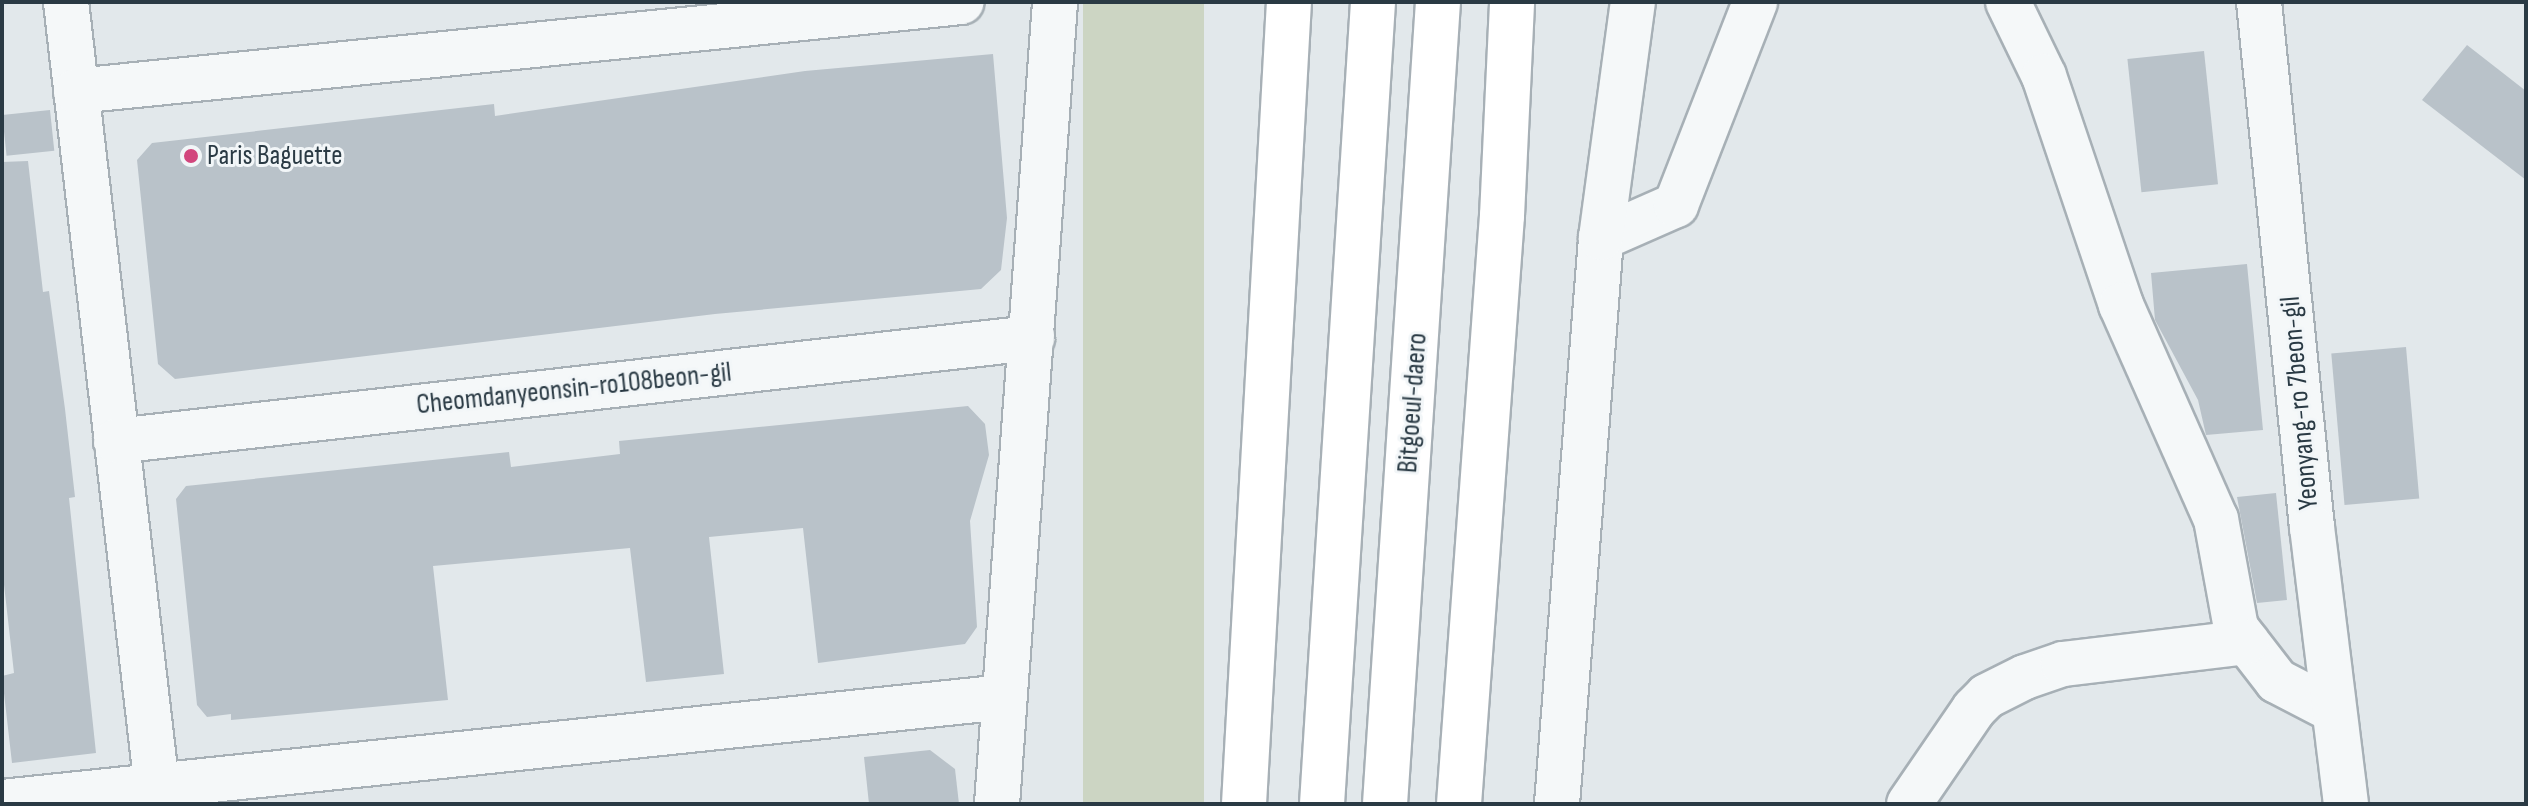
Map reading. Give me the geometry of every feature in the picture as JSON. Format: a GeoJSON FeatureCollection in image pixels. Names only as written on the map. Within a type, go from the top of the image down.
{"type":"FeatureCollection","features":[{"type":"Feature","properties":{"kind":"main road"},"geometry":{"type":"LineString","coordinates":[[1244,804],[1289,2]]}},
{"type":"Feature","properties":{"kind":"main road"},"geometry":{"type":"LineString","coordinates":[[1322,804],[1373,2]]}},
{"type":"Feature","properties":{"kind":"main road","name":"Bitgoeul-daero"},"geometry":{"type":"LineString","coordinates":[[1385,804],[1438,2]]}},
{"type":"Feature","properties":{"kind":"main road"},"geometry":{"type":"LineString","coordinates":[[1459,804],[1501,232],[1512,2]]}},
{"type":"Feature","properties":{"kind":"street"},"geometry":{"type":"LineString","coordinates":[[66,2],[158,796]]}},
{"type":"Feature","properties":{"kind":"street"},"geometry":{"type":"LineString","coordinates":[[76,91],[962,2]]}},
{"type":"Feature","properties":{"kind":"street"},"geometry":{"type":"LineString","coordinates":[[997,804],[1055,2]]}},
{"type":"Feature","properties":{"kind":"street"},"geometry":{"type":"LineString","coordinates":[[1557,804],[1601,238],[1633,2]]}},
{"type":"Feature","properties":{"kind":"street"},"geometry":{"type":"LineString","coordinates":[[1601,238],[1676,205],[1755,2]]}},
{"type":"Feature","properties":{"kind":"street"},"geometry":{"type":"LineString","coordinates":[[2008,2],[2044,76],[2121,305],[2216,519],[2236,628],[2277,681],[2333,710]]}},
{"type":"Feature","properties":{"kind":"street","name":"Yeonyang-ro 7beon-gil"},"geometry":{"type":"LineString","coordinates":[[2259,2],[2333,710],[2346,804]]}},
{"type":"Feature","properties":{"kind":"street","name":"Cheomdanyeonsin-ro108beon-gil"},"geometry":{"type":"LineString","coordinates":[[116,441],[1032,338]]}},
{"type":"Feature","properties":{"kind":"street"},"geometry":{"type":"LineString","coordinates":[[1909,804],[1947,742],[1980,702],[2025,677],[2063,664],[2247,642]]}},
{"type":"Feature","properties":{"kind":"street"},"geometry":{"type":"LineString","coordinates":[[2,802],[158,796],[1004,697]]}},
{"type":"Feature","properties":{"kind":"green space"},"geometry":{"type":"Polygon","coordinates":[[[1083,2],[1204,2],[1204,804],[1083,804],[1083,2]]]}},
{"type":"Feature","properties":{"kind":"building"},"geometry":{"type":"Polygon","coordinates":[[[2467,45],[2526,91],[2526,180],[2422,100],[2467,45]]]}},
{"type":"Feature","properties":{"kind":"building"},"geometry":{"type":"Polygon","coordinates":[[[2204,51],[2218,184],[2141,192],[2127,59],[2204,51]]]}},
{"type":"Feature","properties":{"kind":"building"},"geometry":{"type":"Polygon","coordinates":[[[993,54],[1007,218],[1001,270],[981,289],[715,314],[175,379],[158,364],[137,160],[152,143],[494,104],[495,116],[805,71],[993,54]]]}},
{"type":"Feature","properties":{"kind":"building"},"geometry":{"type":"Polygon","coordinates":[[[50,110],[54,151],[7,156],[2,115],[50,110]]]}},
{"type":"Feature","properties":{"kind":"building"},"geometry":{"type":"Polygon","coordinates":[[[28,161],[43,292],[49,291],[65,409],[75,497],[69,498],[96,753],[12,763],[2,676],[14,673],[2,567],[2,162],[28,161]]]}},
{"type":"Feature","properties":{"kind":"building"},"geometry":{"type":"Polygon","coordinates":[[[2247,264],[2263,430],[2206,435],[2198,400],[2155,320],[2151,273],[2247,264]]]}},
{"type":"Feature","properties":{"kind":"building"},"geometry":{"type":"Polygon","coordinates":[[[2406,347],[2419,498],[2345,505],[2331,354],[2406,347]]]}},
{"type":"Feature","properties":{"kind":"building"},"geometry":{"type":"Polygon","coordinates":[[[968,406],[985,424],[989,455],[970,521],[977,627],[965,644],[818,663],[803,528],[709,537],[724,674],[646,682],[630,548],[433,566],[448,700],[231,720],[231,714],[207,717],[197,705],[176,499],[186,486],[509,452],[511,467],[620,454],[619,441],[968,406]]]}},
{"type":"Feature","properties":{"kind":"building"},"geometry":{"type":"Polygon","coordinates":[[[2276,493],[2287,600],[2257,603],[2237,497],[2276,493]]]}},
{"type":"Feature","properties":{"kind":"building"},"geometry":{"type":"Polygon","coordinates":[[[930,750],[955,769],[959,804],[869,804],[864,757],[930,750]]]}},
{"type":"Feature","properties":{"kind":"place","name":"Paris Baguette"},"geometry":{"type":"Point","coordinates":[191,156]}}]}
